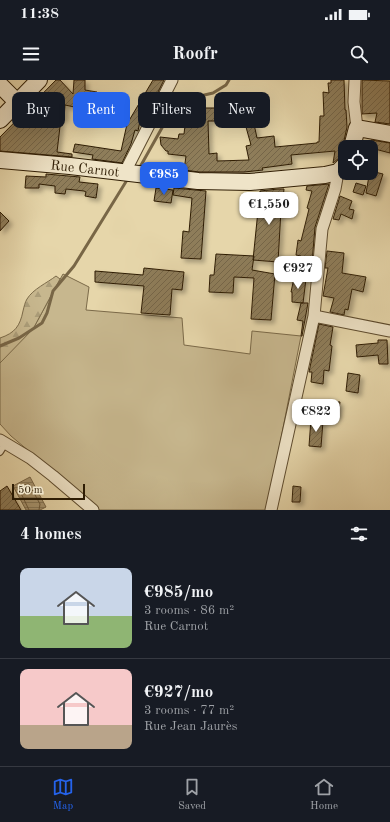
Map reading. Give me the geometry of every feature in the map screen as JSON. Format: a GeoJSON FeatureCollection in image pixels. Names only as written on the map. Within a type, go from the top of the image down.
{"type":"FeatureCollection","features":[{"type":"Feature","properties":{"kind":"street"},"geometry":{"type":"LineString","coordinates":[[27,92],[40,80]]}},
{"type":"Feature","properties":{"kind":"street"},"geometry":{"type":"LineString","coordinates":[[125,172],[172,80]]}},
{"type":"Feature","properties":{"kind":"street"},"geometry":{"type":"LineString","coordinates":[[354,140],[357,128],[354,102],[355,80]]}},
{"type":"Feature","properties":{"kind":"street"},"geometry":{"type":"LineString","coordinates":[[0,86],[12,97]]}},
{"type":"Feature","properties":{"kind":"street"},"geometry":{"type":"LineString","coordinates":[[0,120],[12,107]]}},
{"type":"Feature","properties":{"kind":"street"},"geometry":{"type":"LineString","coordinates":[[357,128],[390,134]]}},
{"type":"Feature","properties":{"kind":"street","name":"Rue Carnot"},"geometry":{"type":"LineString","coordinates":[[0,160],[70,166],[198,181],[250,182],[325,175],[338,169]]}},
{"type":"Feature","properties":{"kind":"street"},"geometry":{"type":"LineString","coordinates":[[271,510],[314,316],[322,229],[338,178]]}},
{"type":"Feature","properties":{"kind":"street"},"geometry":{"type":"LineString","coordinates":[[314,316],[390,331]]}},
{"type":"Feature","properties":{"kind":"street"},"geometry":{"type":"LineString","coordinates":[[2,445],[30,458],[93,510]]}},
{"type":"Feature","properties":{"kind":"green space"},"geometry":{"type":"Polygon","coordinates":[[[63,274],[89,287],[86,310],[182,318],[184,345],[250,354],[252,331],[301,336],[267,510],[99,510],[11,436],[0,424],[0,361],[33,329],[63,274]]]}},
{"type":"Feature","properties":{"kind":"green space"},"geometry":{"type":"Polygon","coordinates":[[[56,276],[60,279],[33,329],[0,363],[0,338],[10,334],[16,328],[30,295],[36,289],[56,276]]]}},
{"type":"Feature","properties":{"kind":"water"},"geometry":{"type":"Polygon","coordinates":[[[30,477],[46,507],[40,510],[26,510],[13,486],[30,477]]]}},
{"type":"Feature","properties":{"kind":"building"},"geometry":{"type":"Polygon","coordinates":[[[56,80],[60,80],[73,94],[73,107],[65,105],[65,92],[44,92],[56,80]]]}},
{"type":"Feature","properties":{"kind":"building"},"geometry":{"type":"Polygon","coordinates":[[[74,80],[85,80],[85,90],[97,92],[73,92],[74,80]]]}},
{"type":"Feature","properties":{"kind":"building"},"geometry":{"type":"Polygon","coordinates":[[[153,80],[164,80],[158,92],[146,92],[153,80]]]}},
{"type":"Feature","properties":{"kind":"building"},"geometry":{"type":"Polygon","coordinates":[[[331,80],[344,80],[347,127],[344,140],[338,140],[338,159],[333,163],[335,151],[291,155],[292,164],[262,168],[263,170],[244,172],[199,172],[184,170],[186,156],[168,154],[168,151],[166,151],[161,145],[160,137],[178,139],[179,134],[184,134],[185,128],[206,128],[206,108],[214,108],[214,121],[208,121],[209,154],[217,153],[217,161],[249,160],[246,146],[251,145],[246,128],[255,128],[257,138],[274,136],[275,147],[317,143],[319,142],[320,116],[324,116],[323,92],[329,93],[328,83],[331,83],[331,80]]]}},
{"type":"Feature","properties":{"kind":"building"},"geometry":{"type":"Polygon","coordinates":[[[362,80],[390,81],[390,124],[375,122],[377,113],[362,114],[362,80]]]}},
{"type":"Feature","properties":{"kind":"building"},"geometry":{"type":"Polygon","coordinates":[[[138,105],[138,131],[135,130],[131,144],[122,163],[92,159],[93,155],[73,152],[75,144],[121,151],[126,128],[130,128],[130,119],[138,105]]]}},
{"type":"Feature","properties":{"kind":"building"},"geometry":{"type":"Polygon","coordinates":[[[12,125],[12,128],[60,128],[57,152],[72,154],[72,157],[0,151],[0,137],[12,125]]]}},
{"type":"Feature","properties":{"kind":"building"},"geometry":{"type":"Polygon","coordinates":[[[378,141],[390,143],[390,153],[378,150],[378,141]]]}},
{"type":"Feature","properties":{"kind":"building"},"geometry":{"type":"Polygon","coordinates":[[[378,173],[383,174],[376,196],[366,193],[368,180],[378,180],[378,173]]]}},
{"type":"Feature","properties":{"kind":"building"},"geometry":{"type":"Polygon","coordinates":[[[46,174],[80,177],[79,182],[98,184],[96,198],[85,196],[86,192],[84,191],[66,189],[65,194],[55,193],[55,186],[39,184],[39,188],[25,188],[26,176],[46,177],[46,174]]]}},
{"type":"Feature","properties":{"kind":"building"},"geometry":{"type":"Polygon","coordinates":[[[356,183],[366,186],[363,195],[353,192],[356,183]]]}},
{"type":"Feature","properties":{"kind":"building"},"geometry":{"type":"Polygon","coordinates":[[[329,184],[315,227],[312,263],[300,262],[301,256],[296,255],[298,240],[301,241],[309,209],[307,208],[312,191],[306,190],[307,186],[329,184]]]}},
{"type":"Feature","properties":{"kind":"building"},"geometry":{"type":"Polygon","coordinates":[[[156,188],[173,190],[171,203],[154,201],[156,188]]]}},
{"type":"Feature","properties":{"kind":"building"},"geometry":{"type":"Polygon","coordinates":[[[174,188],[206,191],[201,259],[181,258],[183,231],[189,232],[192,198],[173,195],[174,188]]]}},
{"type":"Feature","properties":{"kind":"building"},"geometry":{"type":"Polygon","coordinates":[[[284,189],[281,210],[278,262],[253,260],[260,191],[284,189]]]}},
{"type":"Feature","properties":{"kind":"building"},"geometry":{"type":"Polygon","coordinates":[[[340,196],[352,201],[349,209],[354,210],[352,219],[341,214],[339,220],[333,219],[340,196]]]}},
{"type":"Feature","properties":{"kind":"building"},"geometry":{"type":"Polygon","coordinates":[[[0,212],[9,221],[0,231],[0,212]]]}},
{"type":"Feature","properties":{"kind":"building"},"geometry":{"type":"Polygon","coordinates":[[[327,251],[344,253],[342,273],[366,277],[363,292],[352,289],[348,310],[345,309],[344,315],[330,312],[334,298],[323,296],[328,268],[325,268],[327,251]]]}},
{"type":"Feature","properties":{"kind":"building"},"geometry":{"type":"Polygon","coordinates":[[[216,254],[254,256],[252,270],[275,274],[271,320],[251,319],[254,278],[234,277],[233,293],[209,292],[210,275],[214,275],[216,254]]]}},
{"type":"Feature","properties":{"kind":"building"},"geometry":{"type":"Polygon","coordinates":[[[144,268],[184,272],[182,290],[172,289],[170,315],[141,313],[144,286],[95,282],[95,271],[143,275],[144,268]]]}},
{"type":"Feature","properties":{"kind":"building"},"geometry":{"type":"Polygon","coordinates":[[[294,278],[306,279],[303,303],[292,302],[291,292],[294,278]]]}},
{"type":"Feature","properties":{"kind":"building"},"geometry":{"type":"Polygon","coordinates":[[[301,303],[308,303],[302,336],[303,321],[297,320],[301,303]]]}},
{"type":"Feature","properties":{"kind":"building"},"geometry":{"type":"Polygon","coordinates":[[[319,324],[333,327],[330,345],[332,346],[329,371],[324,370],[323,384],[311,382],[312,372],[309,372],[319,324]]]}},
{"type":"Feature","properties":{"kind":"building"},"geometry":{"type":"Polygon","coordinates":[[[378,340],[387,340],[388,364],[379,364],[378,355],[357,357],[356,345],[378,343],[378,340]]]}},
{"type":"Feature","properties":{"kind":"building"},"geometry":{"type":"Polygon","coordinates":[[[348,373],[360,375],[358,393],[346,391],[348,373]]]}},
{"type":"Feature","properties":{"kind":"building"},"geometry":{"type":"Polygon","coordinates":[[[325,400],[340,402],[338,416],[323,415],[325,400]]]}},
{"type":"Feature","properties":{"kind":"building"},"geometry":{"type":"Polygon","coordinates":[[[311,419],[323,421],[321,447],[309,446],[311,419]]]}},
{"type":"Feature","properties":{"kind":"building"},"geometry":{"type":"Polygon","coordinates":[[[7,486],[21,510],[0,510],[0,491],[7,486]]]}},
{"type":"Feature","properties":{"kind":"building"},"geometry":{"type":"Polygon","coordinates":[[[293,486],[301,487],[300,502],[292,502],[293,486]]]}},
{"type":"Feature","properties":{"kind":"waterway"},"geometry":{"type":"LineString","coordinates":[[140,167],[172,110],[187,99],[213,93],[226,85],[229,80]]}},
{"type":"Feature","properties":{"kind":"waterway"},"geometry":{"type":"LineString","coordinates":[[0,346],[19,338],[42,323],[47,313],[53,291],[74,266],[127,180]]}}]}
